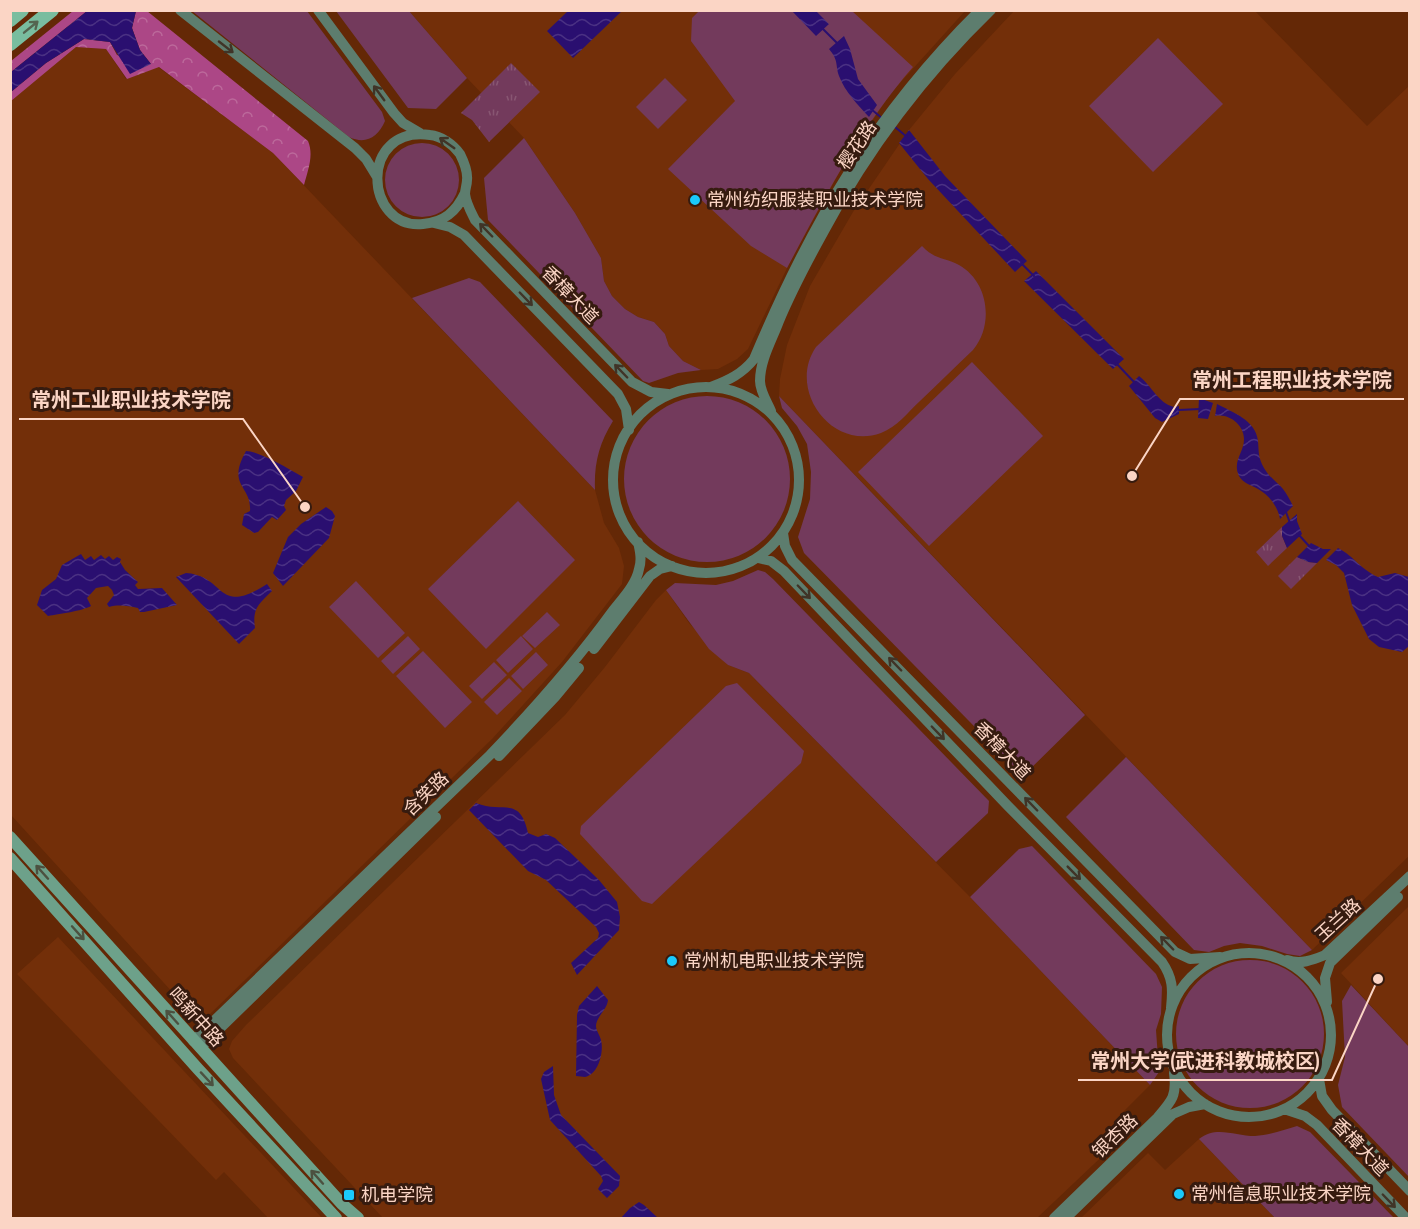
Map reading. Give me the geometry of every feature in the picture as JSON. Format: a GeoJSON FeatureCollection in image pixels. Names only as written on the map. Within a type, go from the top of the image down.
{"type":"FeatureCollection","features":[{"type":"Feature","properties":{"kind":"main road"},"geometry":{"type":"LineString","coordinates":[[10,20],[22,10]]}},
{"type":"Feature","properties":{"kind":"main road"},"geometry":{"type":"LineString","coordinates":[[10,44],[52,10]]}},
{"type":"Feature","properties":{"kind":"main road","name":"鸣新中路"},"geometry":{"type":"LineString","coordinates":[[10,837],[342,1204],[358,1218]]}},
{"type":"Feature","properties":{"kind":"main road","name":"鸣新中路"},"geometry":{"type":"LineString","coordinates":[[10,858],[198,1069],[336,1218]]}},
{"type":"Feature","properties":{"kind":"street"},"geometry":{"type":"LineString","coordinates":[[180,10],[355,148],[366,159],[377,177]]}},
{"type":"Feature","properties":{"kind":"street"},"geometry":{"type":"LineString","coordinates":[[318,10],[394,113],[403,123],[420,133]]}},
{"type":"Feature","properties":{"kind":"street","name":"樱花路"},"geometry":{"type":"LineString","coordinates":[[709,388],[735,377],[754,359],[800,257],[830,201],[933,59],[980,10]]}},
{"type":"Feature","properties":{"kind":"street","name":"樱花路"},"geometry":{"type":"LineString","coordinates":[[892,115],[991,10]]}},
{"type":"Feature","properties":{"kind":"street","name":"樱花路"},"geometry":{"type":"LineString","coordinates":[[776,420],[760,384],[761,367],[784,308],[807,261],[881,130]]}},
{"type":"Feature","properties":{"kind":"street"},"geometry":{"type":"LineString","coordinates":[[420,133],[435,135],[448,142],[458,152],[465,165],[467,179],[465,193],[458,206],[448,216],[434,223],[418,224],[403,221],[390,212],[381,199],[376,184],[377,169],[383,154],[393,143],[406,136],[420,133]]}},
{"type":"Feature","properties":{"kind":"street","name":"香樟大道"},"geometry":{"type":"LineString","coordinates":[[465,193],[475,220],[632,382],[651,392],[672,394]]}},
{"type":"Feature","properties":{"kind":"street","name":"香樟大道"},"geometry":{"type":"LineString","coordinates":[[434,223],[450,227],[464,235],[618,394],[626,409],[628,430]]}},
{"type":"Feature","properties":{"kind":"street"},"geometry":{"type":"LineString","coordinates":[[709,388],[721,388],[741,394],[757,402],[776,420],[783,428],[795,452],[799,478],[799,491],[793,513],[783,533],[770,548],[758,558],[737,568],[710,573],[693,572],[672,566],[652,555],[638,542],[620,514],[614,482],[615,464],[622,440],[646,409],[672,394],[690,389],[709,388]]}},
{"type":"Feature","properties":{"kind":"street","name":"香樟大道"},"geometry":{"type":"LineString","coordinates":[[783,533],[785,546],[792,560],[1175,951],[1190,960],[1220,957]]}},
{"type":"Feature","properties":{"kind":"street","name":"含笑路"},"geometry":{"type":"LineString","coordinates":[[197,1044],[535,708],[581,655],[632,586],[639,570],[638,542]]}},
{"type":"Feature","properties":{"kind":"street","name":"香樟大道"},"geometry":{"type":"LineString","coordinates":[[758,558],[771,561],[784,571],[1000,798],[1162,962],[1170,973],[1174,987],[1171,1008]]}},
{"type":"Feature","properties":{"kind":"street","name":"含笑路"},"geometry":{"type":"LineString","coordinates":[[197,1044],[514,741],[555,697],[650,576],[660,569],[672,566]]}},
{"type":"Feature","properties":{"kind":"street","name":"玉兰路"},"geometry":{"type":"LineString","coordinates":[[1277,957],[1294,963],[1311,961],[1325,955],[1410,876]]}},
{"type":"Feature","properties":{"kind":"street","name":"玉兰路"},"geometry":{"type":"LineString","coordinates":[[1328,1011],[1325,978],[1330,963],[1410,886]]}},
{"type":"Feature","properties":{"kind":"street"},"geometry":{"type":"LineString","coordinates":[[1239,953],[1258,953],[1277,957],[1293,965],[1316,986],[1328,1011],[1330,1051],[1319,1079],[1302,1098],[1284,1109],[1270,1114],[1248,1117],[1225,1114],[1205,1104],[1186,1088],[1173,1067],[1167,1047],[1167,1028],[1171,1008],[1179,990],[1190,976],[1220,957],[1239,953]]}},
{"type":"Feature","properties":{"kind":"street","name":"银杏路"},"geometry":{"type":"LineString","coordinates":[[1053,1218],[1169,1104],[1176,1088],[1173,1067]]}},
{"type":"Feature","properties":{"kind":"street","name":"香樟大道"},"geometry":{"type":"LineString","coordinates":[[1319,1079],[1322,1096],[1332,1110],[1410,1191]]}},
{"type":"Feature","properties":{"kind":"street","name":"银杏路"},"geometry":{"type":"LineString","coordinates":[[1066,1218],[1173,1114],[1189,1107],[1205,1104]]}},
{"type":"Feature","properties":{"kind":"street","name":"香樟大道"},"geometry":{"type":"LineString","coordinates":[[1284,1109],[1305,1116],[1317,1125],[1406,1218]]}},
{"type":"Feature","properties":{"kind":"shaded area","name":"常州纺织服装职业技术学院"},"geometry":{"type":"Polygon","coordinates":[[[409,11],[965,11],[891,93],[845,162],[789,264],[748,349],[737,359],[718,369],[701,370],[683,361],[669,346],[665,334],[654,322],[638,317],[625,309],[612,296],[604,281],[601,258],[575,213],[524,138],[467,78],[409,11]]]}},
{"type":"Feature","properties":{"kind":"shaded area"},"geometry":{"type":"Polygon","coordinates":[[[1014,11],[1255,11],[1367,126],[1409,86],[1409,856],[1312,950],[779,396],[787,345],[810,286],[853,212],[909,130],[955,74],[1014,11]]]}},
{"type":"Feature","properties":{"kind":"shaded area"},"geometry":{"type":"Polygon","coordinates":[[[76,47],[106,49],[126,79],[158,67],[273,153],[595,490],[604,523],[619,548],[624,566],[622,584],[562,662],[492,739],[210,1014],[194,1016],[11,815],[10,101],[76,47]]]}},
{"type":"Feature","properties":{"kind":"shaded area","name":"常州机电职业技术学院"},"geometry":{"type":"Polygon","coordinates":[[[666,590],[689,623],[728,665],[749,673],[970,897],[1150,1085],[1120,1115],[1132,1128],[1037,1218],[383,1218],[233,1058],[229,1049],[232,1041],[246,1025],[565,715],[666,590]]]}},
{"type":"Feature","properties":{"kind":"shaded area"},"geometry":{"type":"Polygon","coordinates":[[[1409,906],[1409,1047],[1341,973],[1409,906]]]}},
{"type":"Feature","properties":{"kind":"shaded area"},"geometry":{"type":"Polygon","coordinates":[[[58,937],[322,1218],[268,1218],[224,1172],[216,1180],[17,974],[58,937]]]}},
{"type":"Feature","properties":{"kind":"shaded area","name":"常州信息职业技术学院"},"geometry":{"type":"Polygon","coordinates":[[[1199,1139],[1275,1218],[1081,1218],[1148,1153],[1165,1170],[1199,1139]]]}},
{"type":"Feature","properties":{"kind":"green space"},"geometry":{"type":"Polygon","coordinates":[[[73,11],[87,11],[11,72],[11,61],[73,11]]]}},
{"type":"Feature","properties":{"kind":"green space"},"geometry":{"type":"Polygon","coordinates":[[[136,11],[147,11],[308,141],[310,146],[309,168],[304,185],[273,153],[159,67],[127,79],[106,49],[76,47],[11,101],[11,92],[46,63],[84,39],[110,42],[117,55],[151,64],[140,50],[132,28],[136,11]]]}},
{"type":"Feature","properties":{"kind":"green space"},"geometry":{"type":"Polygon","coordinates":[[[192,11],[307,11],[382,112],[385,121],[382,127],[366,140],[349,137],[192,11]]]}},
{"type":"Feature","properties":{"kind":"green space"},"geometry":{"type":"Polygon","coordinates":[[[336,11],[409,11],[467,78],[436,109],[408,108],[336,11]]]}},
{"type":"Feature","properties":{"kind":"green space"},"geometry":{"type":"Polygon","coordinates":[[[699,11],[852,11],[913,67],[860,138],[787,268],[751,246],[668,169],[735,101],[691,41],[692,18],[699,11]]]}},
{"type":"Feature","properties":{"kind":"green space"},"geometry":{"type":"Polygon","coordinates":[[[1158,38],[1223,104],[1153,172],[1089,106],[1158,38]]]}},
{"type":"Feature","properties":{"kind":"green space"},"geometry":{"type":"Polygon","coordinates":[[[511,63],[540,92],[489,142],[472,120],[461,113],[511,63]]]}},
{"type":"Feature","properties":{"kind":"green space"},"geometry":{"type":"Polygon","coordinates":[[[665,78],[687,100],[658,129],[636,107],[665,78]]]}},
{"type":"Feature","properties":{"kind":"green space"},"geometry":{"type":"Polygon","coordinates":[[[524,138],[575,213],[601,258],[604,281],[612,296],[625,309],[638,317],[654,322],[665,334],[669,346],[683,361],[701,370],[678,373],[649,383],[643,381],[488,220],[484,178],[524,138]]]}},
{"type":"Feature","properties":{"kind":"green space"},"geometry":{"type":"Polygon","coordinates":[[[422,143],[436,146],[448,154],[456,166],[459,180],[456,194],[448,206],[436,214],[422,217],[408,214],[396,206],[388,194],[385,180],[388,166],[396,154],[408,146],[422,143]]]}},
{"type":"Feature","properties":{"kind":"green space"},"geometry":{"type":"Polygon","coordinates":[[[922,246],[935,256],[959,265],[977,282],[985,304],[986,317],[980,340],[973,350],[892,427],[881,433],[863,436],[846,433],[831,425],[819,412],[811,397],[807,381],[808,363],[816,347],[922,246]]]}},
{"type":"Feature","properties":{"kind":"green space"},"geometry":{"type":"Polygon","coordinates":[[[469,278],[480,282],[613,421],[598,454],[595,490],[412,298],[469,278]]]}},
{"type":"Feature","properties":{"kind":"green space"},"geometry":{"type":"Polygon","coordinates":[[[972,362],[1043,436],[929,546],[858,472],[972,362]]]}},
{"type":"Feature","properties":{"kind":"green space"},"geometry":{"type":"Polygon","coordinates":[[[707,396],[739,402],[766,420],[784,447],[790,479],[784,511],[766,538],[739,556],[707,562],[675,556],[648,538],[630,511],[624,479],[630,447],[648,420],[675,402],[707,396]]]}},
{"type":"Feature","properties":{"kind":"green space"},"geometry":{"type":"Polygon","coordinates":[[[779,396],[1085,715],[1023,776],[804,553],[798,537],[810,499],[811,472],[807,444],[797,426],[782,408],[779,396]]]}},
{"type":"Feature","properties":{"kind":"green space"},"geometry":{"type":"Polygon","coordinates":[[[518,501],[575,560],[486,649],[428,589],[518,501]]]}},
{"type":"Feature","properties":{"kind":"green space"},"geometry":{"type":"Polygon","coordinates":[[[1282,527],[1282,536],[1287,548],[1268,566],[1256,552],[1282,527]]]}},
{"type":"Feature","properties":{"kind":"green space"},"geometry":{"type":"Polygon","coordinates":[[[1297,557],[1317,563],[1291,589],[1278,576],[1297,557]]]}},
{"type":"Feature","properties":{"kind":"green space"},"geometry":{"type":"Polygon","coordinates":[[[758,570],[765,572],[773,579],[989,801],[988,813],[936,862],[749,673],[728,665],[709,649],[666,590],[675,583],[716,585],[733,581],[758,570]]]}},
{"type":"Feature","properties":{"kind":"green space"},"geometry":{"type":"Polygon","coordinates":[[[356,581],[405,633],[378,658],[329,607],[356,581]]]}},
{"type":"Feature","properties":{"kind":"green space"},"geometry":{"type":"Polygon","coordinates":[[[547,612],[560,625],[535,648],[522,636],[547,612]]]}},
{"type":"Feature","properties":{"kind":"green space"},"geometry":{"type":"Polygon","coordinates":[[[408,636],[420,649],[393,674],[381,661],[408,636]]]}},
{"type":"Feature","properties":{"kind":"green space"},"geometry":{"type":"Polygon","coordinates":[[[521,636],[533,649],[508,673],[496,660],[521,636]]]}},
{"type":"Feature","properties":{"kind":"green space"},"geometry":{"type":"Polygon","coordinates":[[[423,651],[472,702],[445,728],[396,676],[423,651]]]}},
{"type":"Feature","properties":{"kind":"green space"},"geometry":{"type":"Polygon","coordinates":[[[536,652],[548,665],[523,689],[511,676],[536,652]]]}},
{"type":"Feature","properties":{"kind":"green space"},"geometry":{"type":"Polygon","coordinates":[[[494,662],[507,675],[482,699],[469,686],[494,662]]]}},
{"type":"Feature","properties":{"kind":"green space"},"geometry":{"type":"Polygon","coordinates":[[[509,678],[522,691],[497,715],[484,702],[509,678]]]}},
{"type":"Feature","properties":{"kind":"green space"},"geometry":{"type":"Polygon","coordinates":[[[737,683],[804,751],[801,763],[652,904],[642,901],[580,834],[581,826],[726,686],[737,683]]]}},
{"type":"Feature","properties":{"kind":"green space"},"geometry":{"type":"Polygon","coordinates":[[[1126,757],[1312,950],[1300,956],[1240,943],[1209,952],[1194,950],[1066,817],[1126,757]]]}},
{"type":"Feature","properties":{"kind":"green space"},"geometry":{"type":"Polygon","coordinates":[[[1032,846],[1156,974],[1162,987],[1161,1014],[1156,1030],[1159,1072],[1150,1085],[970,897],[1019,849],[1032,846]]]}},
{"type":"Feature","properties":{"kind":"green space"},"geometry":{"type":"Polygon","coordinates":[[[1250,960],[1279,965],[1303,981],[1319,1005],[1324,1034],[1319,1063],[1303,1087],[1279,1103],[1250,1108],[1221,1103],[1197,1087],[1181,1063],[1176,1034],[1181,1005],[1197,981],[1221,965],[1250,960]]]}},
{"type":"Feature","properties":{"kind":"green space"},"geometry":{"type":"Polygon","coordinates":[[[1351,985],[1409,1047],[1409,1177],[1342,1107],[1338,1085],[1345,1057],[1342,1001],[1351,985]]]}},
{"type":"Feature","properties":{"kind":"green space"},"geometry":{"type":"Polygon","coordinates":[[[1297,1126],[1310,1132],[1394,1218],[1275,1218],[1199,1139],[1219,1132],[1255,1136],[1297,1126]]]}},
{"type":"Feature","properties":{"kind":"water"},"geometry":{"type":"Polygon","coordinates":[[[87,11],[136,11],[132,28],[140,50],[151,64],[130,74],[110,42],[84,39],[46,63],[11,92],[11,72],[87,11]]]}},
{"type":"Feature","properties":{"kind":"water"},"geometry":{"type":"Polygon","coordinates":[[[568,11],[622,11],[573,58],[547,31],[568,11]]]}},
{"type":"Feature","properties":{"kind":"water"},"geometry":{"type":"Polygon","coordinates":[[[792,11],[816,11],[829,24],[816,36],[792,11]]]}},
{"type":"Feature","properties":{"kind":"water"},"geometry":{"type":"Polygon","coordinates":[[[844,36],[858,79],[877,105],[869,117],[845,87],[839,76],[836,60],[829,49],[844,36]]]}},
{"type":"Feature","properties":{"kind":"water"},"geometry":{"type":"Polygon","coordinates":[[[909,130],[945,176],[1027,261],[1015,272],[928,179],[899,143],[909,130]]]}},
{"type":"Feature","properties":{"kind":"water"},"geometry":{"type":"Polygon","coordinates":[[[1036,271],[1124,359],[1113,369],[1024,281],[1036,271]]]}},
{"type":"Feature","properties":{"kind":"water"},"geometry":{"type":"Polygon","coordinates":[[[1139,376],[1168,405],[1179,406],[1179,414],[1162,422],[1155,418],[1129,386],[1139,376]]]}},
{"type":"Feature","properties":{"kind":"water"},"geometry":{"type":"Polygon","coordinates":[[[1199,398],[1213,403],[1208,419],[1198,418],[1199,398]]]}},
{"type":"Feature","properties":{"kind":"water"},"geometry":{"type":"Polygon","coordinates":[[[1217,404],[1236,414],[1253,427],[1264,468],[1283,489],[1293,506],[1280,519],[1269,498],[1239,476],[1237,466],[1244,439],[1243,434],[1235,421],[1225,416],[1215,416],[1217,404]]]}},
{"type":"Feature","properties":{"kind":"water"},"geometry":{"type":"Polygon","coordinates":[[[246,451],[267,457],[303,477],[296,491],[286,500],[284,506],[286,510],[277,520],[272,517],[258,532],[254,533],[242,525],[244,514],[250,511],[250,502],[241,485],[238,472],[246,451]]]}},
{"type":"Feature","properties":{"kind":"water"},"geometry":{"type":"Polygon","coordinates":[[[326,507],[335,516],[329,538],[283,586],[273,573],[288,537],[301,524],[326,507]]]}},
{"type":"Feature","properties":{"kind":"water"},"geometry":{"type":"Polygon","coordinates":[[[1297,514],[1302,534],[1287,548],[1282,536],[1282,527],[1297,514]]]}},
{"type":"Feature","properties":{"kind":"water"},"geometry":{"type":"Polygon","coordinates":[[[1311,543],[1323,549],[1331,549],[1317,563],[1297,557],[1311,543]]]}},
{"type":"Feature","properties":{"kind":"water"},"geometry":{"type":"Polygon","coordinates":[[[1338,548],[1378,577],[1395,573],[1409,577],[1409,646],[1402,652],[1379,647],[1369,639],[1352,605],[1344,573],[1336,565],[1326,560],[1338,548]]]}},
{"type":"Feature","properties":{"kind":"water"},"geometry":{"type":"Polygon","coordinates":[[[81,554],[85,560],[91,556],[94,560],[101,555],[105,559],[109,556],[113,560],[117,557],[121,559],[120,562],[125,570],[138,582],[135,585],[138,589],[162,588],[177,605],[144,612],[127,606],[109,607],[107,604],[114,595],[108,586],[96,588],[87,598],[91,606],[48,616],[37,605],[42,590],[56,579],[62,565],[81,554]]]}},
{"type":"Feature","properties":{"kind":"water"},"geometry":{"type":"Polygon","coordinates":[[[186,573],[209,581],[229,596],[238,597],[267,584],[272,591],[260,603],[256,611],[255,628],[239,644],[176,577],[186,573]]]}},
{"type":"Feature","properties":{"kind":"water"},"geometry":{"type":"Polygon","coordinates":[[[476,803],[515,810],[525,821],[528,833],[538,837],[546,834],[555,838],[599,880],[617,902],[620,917],[619,930],[577,975],[571,963],[598,938],[599,933],[596,927],[546,880],[528,871],[469,810],[476,803]]]}},
{"type":"Feature","properties":{"kind":"water"},"geometry":{"type":"Polygon","coordinates":[[[597,986],[608,1000],[596,1026],[601,1040],[601,1056],[594,1072],[585,1077],[576,1076],[579,1006],[597,986]]]}},
{"type":"Feature","properties":{"kind":"water"},"geometry":{"type":"Polygon","coordinates":[[[553,1066],[554,1095],[561,1115],[620,1176],[619,1186],[607,1198],[598,1189],[603,1181],[601,1176],[550,1120],[541,1079],[544,1072],[553,1066]]]}},
{"type":"Feature","properties":{"kind":"water"},"geometry":{"type":"Polygon","coordinates":[[[639,1202],[644,1205],[658,1218],[621,1218],[639,1202]]]}},
{"type":"Feature","properties":{"kind":"waterway"},"geometry":{"type":"LineString","coordinates":[[822,28],[837,43]]}},
{"type":"Feature","properties":{"kind":"waterway"},"geometry":{"type":"LineString","coordinates":[[871,109],[883,119]]}},
{"type":"Feature","properties":{"kind":"waterway"},"geometry":{"type":"LineString","coordinates":[[895,127],[907,137]]}},
{"type":"Feature","properties":{"kind":"waterway"},"geometry":{"type":"LineString","coordinates":[[1021,263],[1034,276]]}},
{"type":"Feature","properties":{"kind":"waterway"},"geometry":{"type":"LineString","coordinates":[[1116,363],[1135,383]]}},
{"type":"Feature","properties":{"kind":"waterway"},"geometry":{"type":"LineString","coordinates":[[1179,410],[1200,409]]}},
{"type":"Feature","properties":{"kind":"waterway"},"geometry":{"type":"LineString","coordinates":[[1286,512],[1290,523]]}},
{"type":"Feature","properties":{"kind":"waterway"},"geometry":{"type":"LineString","coordinates":[[1299,535],[1309,546]]}},
{"type":"Feature","properties":{"kind":"place","name":"常州纺织服装职业技术学院"},"geometry":{"type":"Point","coordinates":[695,200]}},
{"type":"Feature","properties":{"kind":"place","name":"常州工程职业技术学院"},"geometry":{"type":"Point","coordinates":[1132,476]}},
{"type":"Feature","properties":{"kind":"place","name":"常州工业职业技术学院"},"geometry":{"type":"Point","coordinates":[305,507]}},
{"type":"Feature","properties":{"kind":"place","name":"常州机电职业技术学院"},"geometry":{"type":"Point","coordinates":[672,961]}},
{"type":"Feature","properties":{"kind":"place","name":"常州大学(武进科教城校区)"},"geometry":{"type":"Point","coordinates":[1378,979]}},
{"type":"Feature","properties":{"kind":"place","name":"常州信息职业技术学院"},"geometry":{"type":"Point","coordinates":[1179,1194]}},
{"type":"Feature","properties":{"kind":"place","name":"机电学院"},"geometry":{"type":"Point","coordinates":[349,1195]}}]}
